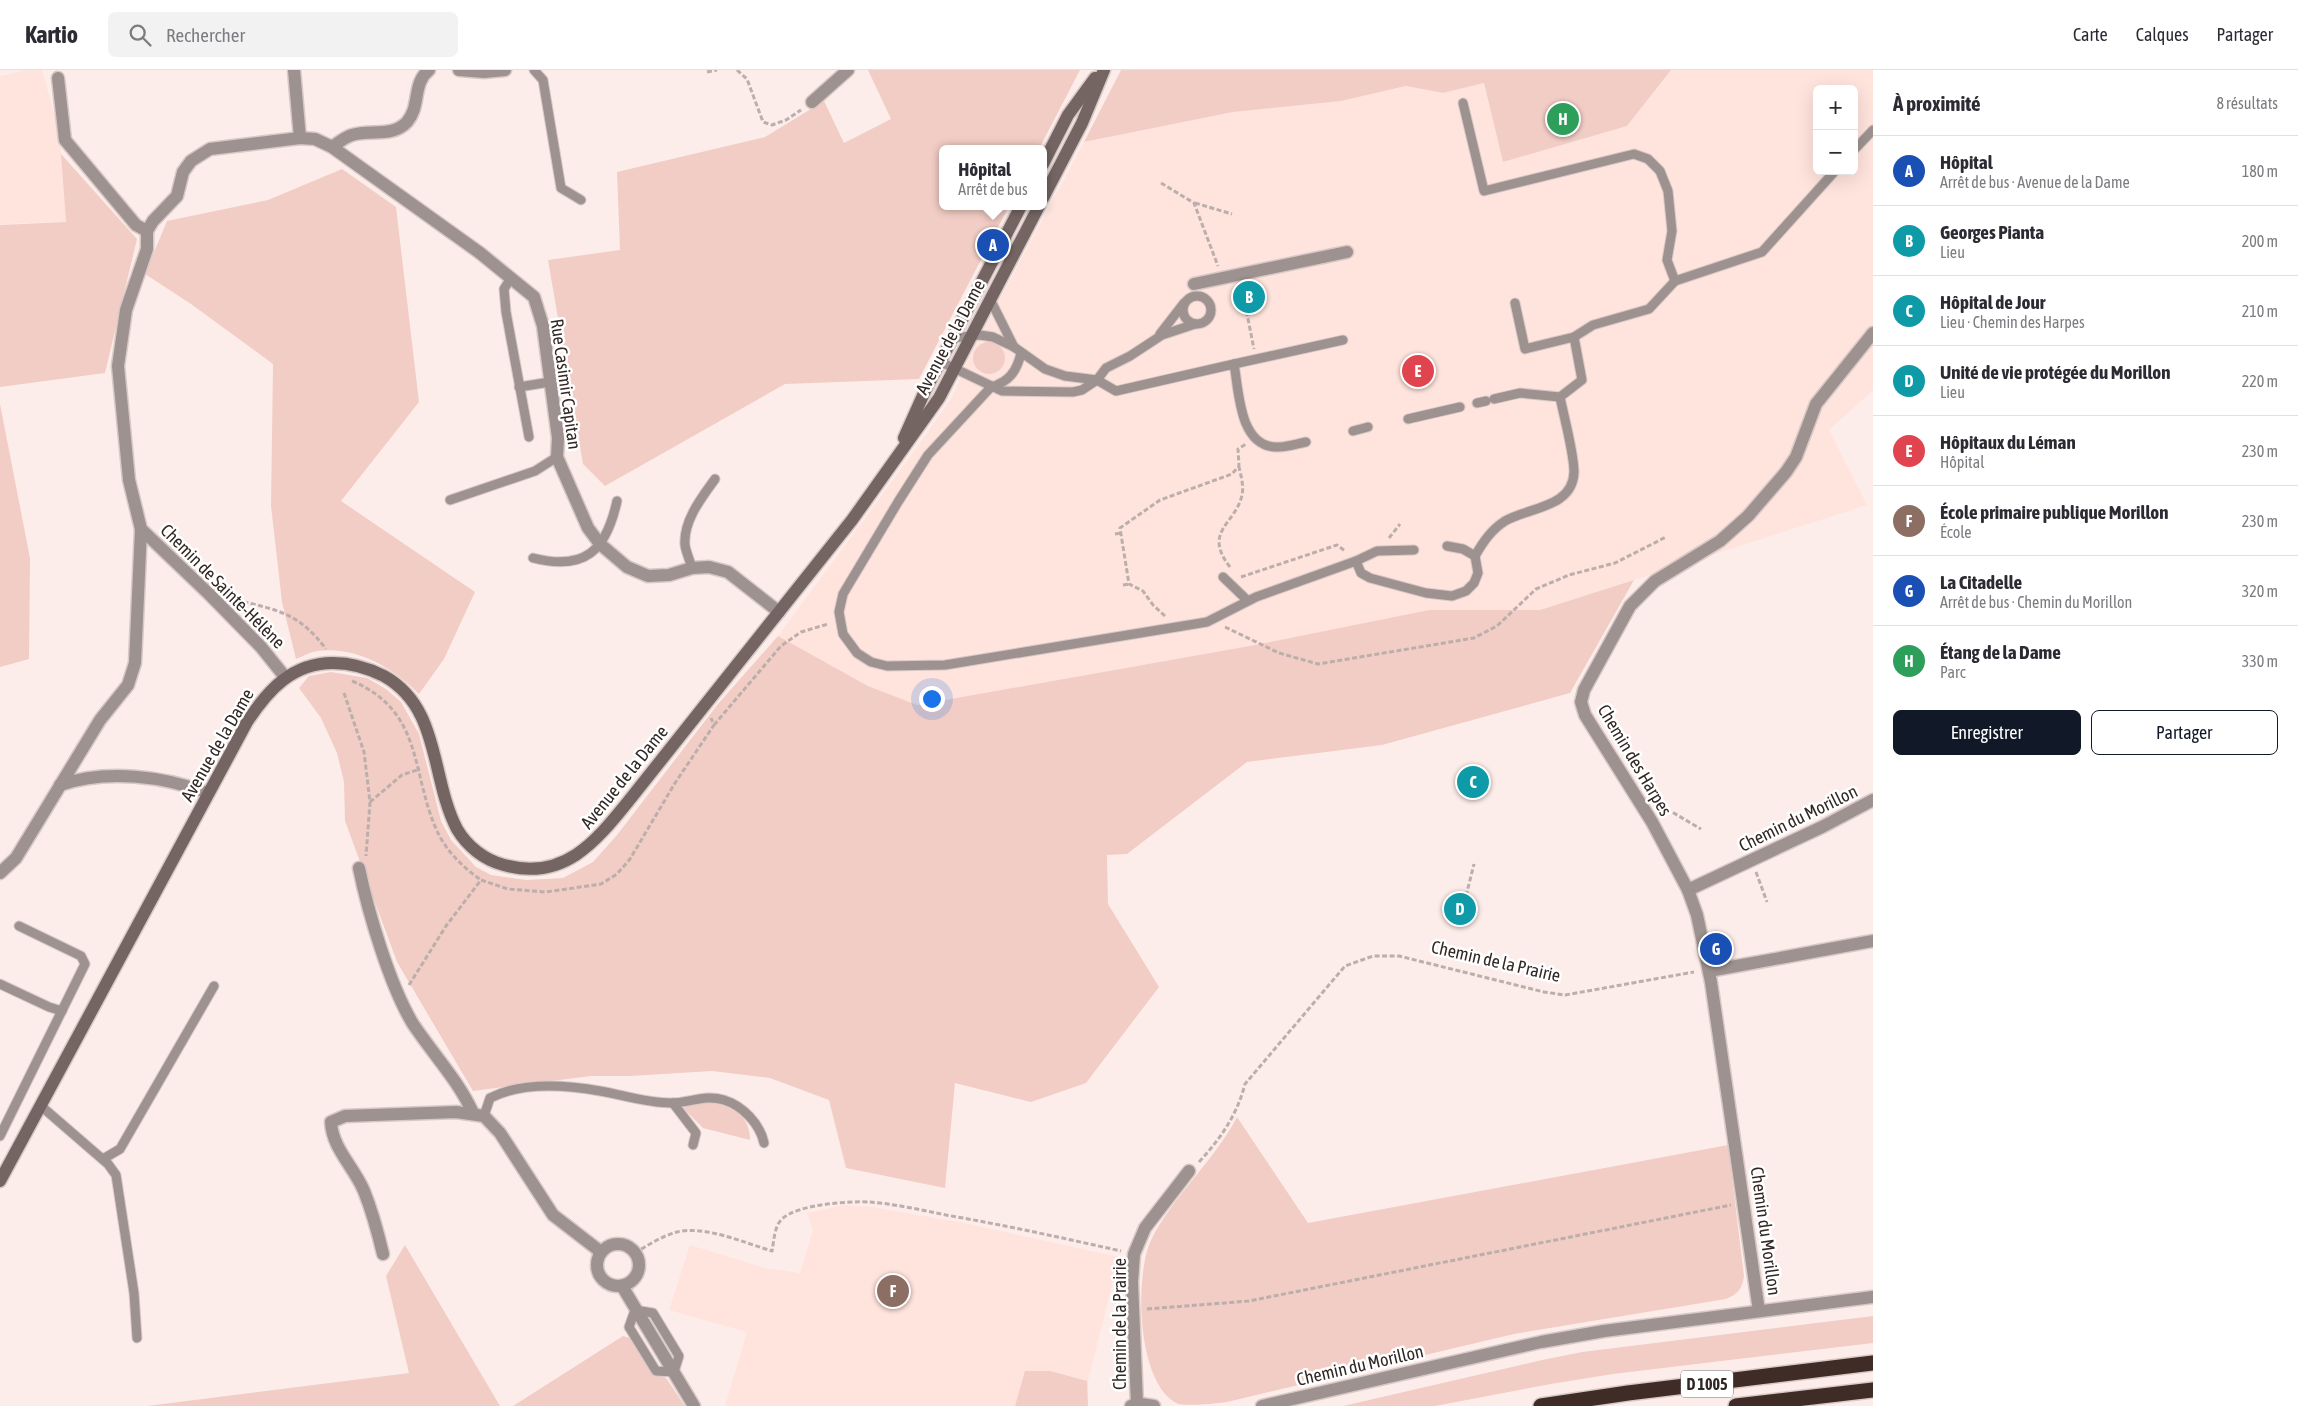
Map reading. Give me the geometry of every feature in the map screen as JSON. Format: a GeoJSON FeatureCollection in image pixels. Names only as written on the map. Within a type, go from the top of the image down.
{"type":"FeatureCollection","features":[{"type":"Feature","properties":{"kind":"highway","name":"D 1005"},"geometry":{"type":"LineString","coordinates":[[1541,1406],[1628,1393],[1873,1363]]}},
{"type":"Feature","properties":{"kind":"highway","name":"D 1005"},"geometry":{"type":"LineString","coordinates":[[1736,1406],[1873,1390]]}},
{"type":"Feature","properties":{"kind":"main road"},"geometry":{"type":"LineString","coordinates":[[1047,156],[1068,116],[1102,70]]}},
{"type":"Feature","properties":{"kind":"main road"},"geometry":{"type":"LineString","coordinates":[[1047,190],[1082,124],[1102,70]]}},
{"type":"Feature","properties":{"kind":"main road","name":"Avenue de la Dame"},"geometry":{"type":"LineString","coordinates":[[899,452],[916,410],[1019,210]]}},
{"type":"Feature","properties":{"kind":"main road","name":"Avenue de la Dame"},"geometry":{"type":"LineString","coordinates":[[0,1181],[208,793],[252,714],[269,691],[285,677],[310,666],[343,663],[370,670],[394,682],[408,694],[421,714],[453,819],[466,841],[484,856],[499,864],[526,869],[547,868],[578,855],[603,833],[852,520],[939,398],[1037,210]]}},
{"type":"Feature","properties":{"kind":"street"},"geometry":{"type":"LineString","coordinates":[[294,70],[300,138]]}},
{"type":"Feature","properties":{"kind":"street"},"geometry":{"type":"LineString","coordinates":[[332,147],[352,135],[387,132],[406,123],[416,104],[419,83],[429,70]]}},
{"type":"Feature","properties":{"kind":"street"},"geometry":{"type":"LineString","coordinates":[[459,70],[484,72],[505,70]]}},
{"type":"Feature","properties":{"kind":"street"},"geometry":{"type":"LineString","coordinates":[[812,102],[848,70]]}},
{"type":"Feature","properties":{"kind":"street"},"geometry":{"type":"LineString","coordinates":[[58,78],[65,140],[136,225],[147,231]]}},
{"type":"Feature","properties":{"kind":"street","name":"Rue Casimir Capitan"},"geometry":{"type":"LineString","coordinates":[[147,231],[153,221],[177,196],[183,172],[191,161],[210,149],[300,138],[316,140],[332,147],[480,253],[534,297],[543,326],[558,438],[557,458],[588,528],[600,544],[627,567],[648,576],[669,575],[692,568],[708,567],[728,572],[779,612]]}},
{"type":"Feature","properties":{"kind":"street","name":"Chemin de Sainte-Hélène"},"geometry":{"type":"LineString","coordinates":[[147,231],[147,249],[126,310],[118,366],[130,480],[141,529],[261,647],[285,677]]}},
{"type":"Feature","properties":{"kind":"street"},"geometry":{"type":"LineString","coordinates":[[1194,284],[1347,252]]}},
{"type":"Feature","properties":{"kind":"street","name":"Chemin des Harpes"},"geometry":{"type":"LineString","coordinates":[[1688,890],[1647,813],[1585,715],[1581,702],[1584,690],[1630,606],[1642,591],[1720,541],[1748,516],[1786,472],[1796,457],[1816,404],[1873,333]]}},
{"type":"Feature","properties":{"kind":"street"},"geometry":{"type":"LineString","coordinates":[[0,873],[16,858],[100,720],[128,685],[134,663],[141,529]]}},
{"type":"Feature","properties":{"kind":"street"},"geometry":{"type":"LineString","coordinates":[[60,785],[80,778],[146,778],[184,784],[208,793]]}},
{"type":"Feature","properties":{"kind":"street","name":"Chemin du Morillon"},"geometry":{"type":"LineString","coordinates":[[1262,1406],[1542,1342],[1604,1330],[1759,1311],[1705,971],[1702,934],[1688,890],[1873,800]]}},
{"type":"Feature","properties":{"kind":"street"},"geometry":{"type":"LineString","coordinates":[[359,868],[390,973],[413,1023],[479,1114],[500,1133],[553,1215],[601,1252]]}},
{"type":"Feature","properties":{"kind":"street"},"geometry":{"type":"LineString","coordinates":[[1705,971],[1873,941]]}},
{"type":"Feature","properties":{"kind":"street"},"geometry":{"type":"LineString","coordinates":[[383,1254],[377,1229],[363,1189],[332,1135],[331,1122],[345,1116],[357,1114],[404,1116],[479,1114]]}},
{"type":"Feature","properties":{"kind":"street","name":"Chemin de la Prairie"},"geometry":{"type":"LineString","coordinates":[[1134,1405],[1134,1310],[1132,1282],[1134,1254],[1145,1228],[1190,1171]]}},
{"type":"Feature","properties":{"kind":"street"},"geometry":{"type":"LineString","coordinates":[[614,1244],[629,1248],[635,1253],[638,1260],[637,1274],[633,1280],[622,1286],[614,1286],[606,1283],[600,1276],[597,1269],[597,1260],[601,1252],[614,1244]]}},
{"type":"Feature","properties":{"kind":"street"},"geometry":{"type":"LineString","coordinates":[[622,1286],[694,1406]]}},
{"type":"Feature","properties":{"kind":"street"},"geometry":{"type":"LineString","coordinates":[[1759,1311],[1873,1297]]}},
{"type":"Feature","properties":{"kind":"street"},"geometry":{"type":"LineString","coordinates":[[1134,1405],[1154,1406]]}},
{"type":"Feature","properties":{"kind":"lane"},"geometry":{"type":"LineString","coordinates":[[534,70],[543,80],[561,188],[581,200]]}},
{"type":"Feature","properties":{"kind":"lane"},"geometry":{"type":"LineString","coordinates":[[1463,103],[1484,191],[1634,154],[1648,159],[1660,171],[1668,191],[1672,231],[1667,260],[1675,281]]}},
{"type":"Feature","properties":{"kind":"lane"},"geometry":{"type":"LineString","coordinates":[[1858,146],[1873,130]]}},
{"type":"Feature","properties":{"kind":"lane"},"geometry":{"type":"LineString","coordinates":[[1515,302],[1525,349],[1574,337],[1593,324],[1649,309],[1675,281],[1762,252],[1831,175]]}},
{"type":"Feature","properties":{"kind":"lane"},"geometry":{"type":"LineString","coordinates":[[511,278],[504,289],[529,436]]}},
{"type":"Feature","properties":{"kind":"lane"},"geometry":{"type":"LineString","coordinates":[[940,362],[991,387],[1007,392],[1073,392],[1082,390],[1097,380],[1106,368],[1130,356],[1172,330],[1203,323],[1209,318],[1210,304],[1205,298],[1198,295],[1189,298],[1157,338]]}},
{"type":"Feature","properties":{"kind":"lane"},"geometry":{"type":"LineString","coordinates":[[990,299],[1018,350],[1018,366],[1009,378],[991,387],[928,455],[843,594],[840,606],[840,620],[846,640],[857,653],[871,662],[894,666],[955,664],[1178,628],[1207,622],[1248,601],[1356,561],[1377,551],[1414,550]]}},
{"type":"Feature","properties":{"kind":"lane"},"geometry":{"type":"LineString","coordinates":[[1184,303],[1183,314],[1188,321],[1195,324]]}},
{"type":"Feature","properties":{"kind":"lane"},"geometry":{"type":"LineString","coordinates":[[953,338],[971,336],[993,337],[1018,350],[1040,366],[1058,374],[1097,380],[1116,391],[1343,340]]}},
{"type":"Feature","properties":{"kind":"lane"},"geometry":{"type":"LineString","coordinates":[[1486,401],[1520,393],[1560,397],[1582,380],[1574,337]]}},
{"type":"Feature","properties":{"kind":"lane"},"geometry":{"type":"LineString","coordinates":[[1234,364],[1245,421],[1253,436],[1260,442],[1274,447],[1306,442]]}},
{"type":"Feature","properties":{"kind":"lane"},"geometry":{"type":"LineString","coordinates":[[520,387],[550,382]]}},
{"type":"Feature","properties":{"kind":"lane"},"geometry":{"type":"LineString","coordinates":[[1356,561],[1362,573],[1370,578],[1426,593],[1452,596],[1466,591],[1474,583],[1478,573],[1475,556],[1485,539],[1496,527],[1512,518],[1558,501],[1570,489],[1574,467],[1560,397]]}},
{"type":"Feature","properties":{"kind":"lane"},"geometry":{"type":"LineString","coordinates":[[1408,418],[1460,407]]}},
{"type":"Feature","properties":{"kind":"lane"},"geometry":{"type":"LineString","coordinates":[[1353,431],[1368,428]]}},
{"type":"Feature","properties":{"kind":"lane"},"geometry":{"type":"LineString","coordinates":[[450,500],[535,471],[557,458]]}},
{"type":"Feature","properties":{"kind":"lane"},"geometry":{"type":"LineString","coordinates":[[692,568],[685,544],[690,520],[715,479]]}},
{"type":"Feature","properties":{"kind":"lane"},"geometry":{"type":"LineString","coordinates":[[533,558],[554,564],[569,563],[587,556],[600,544],[611,526],[617,501]]}},
{"type":"Feature","properties":{"kind":"lane"},"geometry":{"type":"LineString","coordinates":[[1447,546],[1463,549],[1475,556]]}},
{"type":"Feature","properties":{"kind":"lane"},"geometry":{"type":"LineString","coordinates":[[1223,577],[1248,601]]}},
{"type":"Feature","properties":{"kind":"lane"},"geometry":{"type":"LineString","coordinates":[[0,1136],[85,964],[81,956],[19,926]]}},
{"type":"Feature","properties":{"kind":"lane"},"geometry":{"type":"LineString","coordinates":[[0,984],[49,1007],[62,1011]]}},
{"type":"Feature","properties":{"kind":"lane"},"geometry":{"type":"LineString","coordinates":[[104,1159],[120,1149],[214,986]]}},
{"type":"Feature","properties":{"kind":"lane"},"geometry":{"type":"LineString","coordinates":[[479,1114],[490,1098],[502,1092],[535,1088],[571,1087],[646,1101],[673,1103],[701,1098],[714,1098],[726,1100],[745,1112],[762,1133],[764,1143]]}},
{"type":"Feature","properties":{"kind":"lane"},"geometry":{"type":"LineString","coordinates":[[673,1103],[696,1133],[693,1145]]}},
{"type":"Feature","properties":{"kind":"lane"},"geometry":{"type":"LineString","coordinates":[[41,1106],[104,1159],[119,1185],[134,1293],[137,1338]]}},
{"type":"Feature","properties":{"kind":"path"},"geometry":{"type":"LineString","coordinates":[[707,72],[717,70]]}},
{"type":"Feature","properties":{"kind":"path"},"geometry":{"type":"LineString","coordinates":[[737,70],[747,79],[763,122],[772,125],[786,120],[812,102]]}},
{"type":"Feature","properties":{"kind":"path"},"geometry":{"type":"LineString","coordinates":[[1161,183],[1194,203],[1232,214]]}},
{"type":"Feature","properties":{"kind":"path"},"geometry":{"type":"LineString","coordinates":[[1194,203],[1217,264]]}},
{"type":"Feature","properties":{"kind":"path"},"geometry":{"type":"LineString","coordinates":[[1239,274],[1252,338]]}},
{"type":"Feature","properties":{"kind":"path"},"geometry":{"type":"LineString","coordinates":[[1234,571],[1223,557],[1220,544],[1222,529],[1239,504],[1243,494],[1238,450],[1253,436]]}},
{"type":"Feature","properties":{"kind":"path"},"geometry":{"type":"LineString","coordinates":[[1129,584],[1120,528],[1160,500],[1232,474],[1239,466]]}},
{"type":"Feature","properties":{"kind":"path"},"geometry":{"type":"LineString","coordinates":[[1115,534],[1121,533]]}},
{"type":"Feature","properties":{"kind":"path"},"geometry":{"type":"LineString","coordinates":[[1207,622],[1229,628],[1279,653],[1318,664],[1474,638],[1497,626],[1536,589],[1569,575],[1615,563],[1666,537]]}},
{"type":"Feature","properties":{"kind":"path"},"geometry":{"type":"LineString","coordinates":[[1239,578],[1338,545],[1356,561]]}},
{"type":"Feature","properties":{"kind":"path"},"geometry":{"type":"LineString","coordinates":[[1123,585],[1129,584],[1144,591],[1152,605],[1178,628]]}},
{"type":"Feature","properties":{"kind":"path"},"geometry":{"type":"LineString","coordinates":[[209,594],[290,615],[314,632],[329,653]]}},
{"type":"Feature","properties":{"kind":"path"},"geometry":{"type":"LineString","coordinates":[[714,725],[781,646],[801,632],[840,620]]}},
{"type":"Feature","properties":{"kind":"path"},"geometry":{"type":"LineString","coordinates":[[350,681],[366,687],[382,699],[399,717],[420,769],[429,810],[439,835],[450,852],[464,867],[481,880]]}},
{"type":"Feature","properties":{"kind":"path"},"geometry":{"type":"LineString","coordinates":[[344,693],[364,752],[370,802],[367,856],[359,868]]}},
{"type":"Feature","properties":{"kind":"path"},"geometry":{"type":"LineString","coordinates":[[370,802],[402,775],[420,769]]}},
{"type":"Feature","properties":{"kind":"path"},"geometry":{"type":"LineString","coordinates":[[1659,805],[1701,829]]}},
{"type":"Feature","properties":{"kind":"path"},"geometry":{"type":"LineString","coordinates":[[1751,860],[1767,902]]}},
{"type":"Feature","properties":{"kind":"path"},"geometry":{"type":"LineString","coordinates":[[1466,896],[1474,864]]}},
{"type":"Feature","properties":{"kind":"path","name":"Chemin de la Prairie"},"geometry":{"type":"LineString","coordinates":[[1190,1171],[1215,1144],[1230,1123],[1240,1104],[1245,1084],[1345,966],[1373,956],[1399,956],[1554,994],[1576,993],[1705,971]]}},
{"type":"Feature","properties":{"kind":"path"},"geometry":{"type":"LineString","coordinates":[[635,1253],[664,1237],[679,1232],[696,1231],[721,1235],[772,1251],[777,1227],[781,1219],[791,1213],[839,1202],[872,1202],[1014,1227],[1134,1254]]}},
{"type":"Feature","properties":{"kind":"path"},"geometry":{"type":"LineString","coordinates":[[1134,1310],[1249,1302],[1720,1208]]}},
{"type":"Feature","properties":{"kind":"shaded area"},"geometry":{"type":"Polygon","coordinates":[[[27,70],[42,70],[60,135],[66,222],[0,224],[0,76],[27,70]]]}},
{"type":"Feature","properties":{"kind":"shaded area"},"geometry":{"type":"Polygon","coordinates":[[[868,70],[1080,70],[1041,145],[939,145],[939,210],[1007,210],[919,379],[785,384],[605,486],[583,464],[548,260],[620,250],[617,172],[765,137],[824,101],[844,143],[891,119],[868,70]]]}},
{"type":"Feature","properties":{"kind":"shaded area"},"geometry":{"type":"Polygon","coordinates":[[[1121,70],[1671,70],[1627,126],[1503,162],[1484,83],[1443,93],[1406,86],[1341,101],[1233,112],[1084,142],[1121,70]]]}},
{"type":"Feature","properties":{"kind":"shaded area"},"geometry":{"type":"Polygon","coordinates":[[[1671,70],[1873,70],[1873,390],[1829,430],[1867,505],[1540,610],[1429,610],[1255,645],[917,705],[868,686],[778,636],[952,397],[972,351],[1084,142],[1233,112],[1341,101],[1407,86],[1443,93],[1484,83],[1503,162],[1627,126],[1671,70]]]}},
{"type":"Feature","properties":{"kind":"shaded area"},"geometry":{"type":"Polygon","coordinates":[[[61,154],[137,239],[105,373],[0,387],[0,225],[66,222],[61,154]]]}},
{"type":"Feature","properties":{"kind":"shaded area"},"geometry":{"type":"Polygon","coordinates":[[[342,169],[396,207],[419,402],[341,501],[475,592],[444,659],[419,694],[409,684],[386,668],[373,661],[347,652],[318,651],[296,659],[282,602],[271,506],[273,364],[191,304],[145,274],[167,221],[268,200],[342,169]]]}},
{"type":"Feature","properties":{"kind":"shaded area"},"geometry":{"type":"Polygon","coordinates":[[[989,342],[995,343],[1000,347],[1004,352],[1004,364],[1000,369],[995,373],[989,374],[983,373],[978,369],[974,364],[973,358],[974,352],[978,347],[983,343],[989,342]]]}},
{"type":"Feature","properties":{"kind":"shaded area"},"geometry":{"type":"Polygon","coordinates":[[[0,404],[30,558],[29,659],[0,667],[0,404]]]}},
{"type":"Feature","properties":{"kind":"shaded area"},"geometry":{"type":"Polygon","coordinates":[[[1634,580],[1570,693],[1382,745],[1247,762],[1127,854],[1107,855],[1108,904],[1159,987],[1086,1083],[1031,1102],[955,1083],[945,1188],[846,1168],[829,1100],[770,1078],[712,1071],[631,1076],[591,1076],[473,1091],[397,962],[345,821],[344,782],[337,753],[321,718],[299,688],[309,676],[331,672],[367,678],[386,689],[401,702],[419,734],[441,821],[451,840],[476,867],[491,875],[526,880],[563,878],[593,862],[617,835],[718,704],[778,636],[868,686],[917,705],[1255,645],[1429,610],[1540,610],[1634,580]]]}},
{"type":"Feature","properties":{"kind":"shaded area"},"geometry":{"type":"Polygon","coordinates":[[[700,1101],[727,1107],[741,1115],[749,1130],[750,1140],[703,1128],[683,1108],[700,1101]]]}},
{"type":"Feature","properties":{"kind":"shaded area"},"geometry":{"type":"Polygon","coordinates":[[[1237,1117],[1308,1223],[1728,1145],[1744,1276],[1742,1284],[1734,1295],[1726,1299],[1514,1334],[1227,1402],[1195,1405],[1178,1404],[1164,1393],[1154,1375],[1147,1352],[1142,1327],[1141,1301],[1146,1254],[1161,1222],[1228,1133],[1237,1117]]]}},
{"type":"Feature","properties":{"kind":"shaded area"},"geometry":{"type":"Polygon","coordinates":[[[844,1205],[872,1207],[964,1223],[1119,1257],[1088,1381],[1088,1406],[725,1406],[747,1332],[669,1310],[690,1245],[765,1268],[800,1273],[813,1230],[807,1213],[844,1205]]]}},
{"type":"Feature","properties":{"kind":"shaded area"},"geometry":{"type":"Polygon","coordinates":[[[405,1245],[500,1406],[147,1406],[409,1373],[386,1276],[405,1245]]]}},
{"type":"Feature","properties":{"kind":"shaded area"},"geometry":{"type":"Polygon","coordinates":[[[1873,1316],[1873,1343],[1613,1374],[1435,1406],[1343,1406],[1582,1352],[1873,1316]]]}},
{"type":"Feature","properties":{"kind":"shaded area"},"geometry":{"type":"Polygon","coordinates":[[[623,1336],[633,1339],[656,1373],[666,1378],[685,1406],[513,1406],[623,1336]]]}},
{"type":"Feature","properties":{"kind":"shaded area"},"geometry":{"type":"Polygon","coordinates":[[[1025,1371],[1050,1371],[1087,1381],[1088,1406],[1015,1406],[1025,1371]]]}},
{"type":"Feature","properties":{"kind":"place","name":"Étang de la Dame"},"geometry":{"type":"Point","coordinates":[1563,119]}},
{"type":"Feature","properties":{"kind":"place","name":"Hôpital"},"geometry":{"type":"Point","coordinates":[993,245]}},
{"type":"Feature","properties":{"kind":"place","name":"Georges Pianta"},"geometry":{"type":"Point","coordinates":[1249,297]}},
{"type":"Feature","properties":{"kind":"place","name":"Hôpitaux du Léman"},"geometry":{"type":"Point","coordinates":[1418,371]}},
{"type":"Feature","properties":{"kind":"place","name":"Hôpital de Jour"},"geometry":{"type":"Point","coordinates":[1473,782]}},
{"type":"Feature","properties":{"kind":"place","name":"Unité de vie protégée du Morillon"},"geometry":{"type":"Point","coordinates":[1460,909]}},
{"type":"Feature","properties":{"kind":"place","name":"La Citadelle"},"geometry":{"type":"Point","coordinates":[1716,949]}},
{"type":"Feature","properties":{"kind":"place","name":"École primaire publique Morillon"},"geometry":{"type":"Point","coordinates":[893,1291]}}]}
